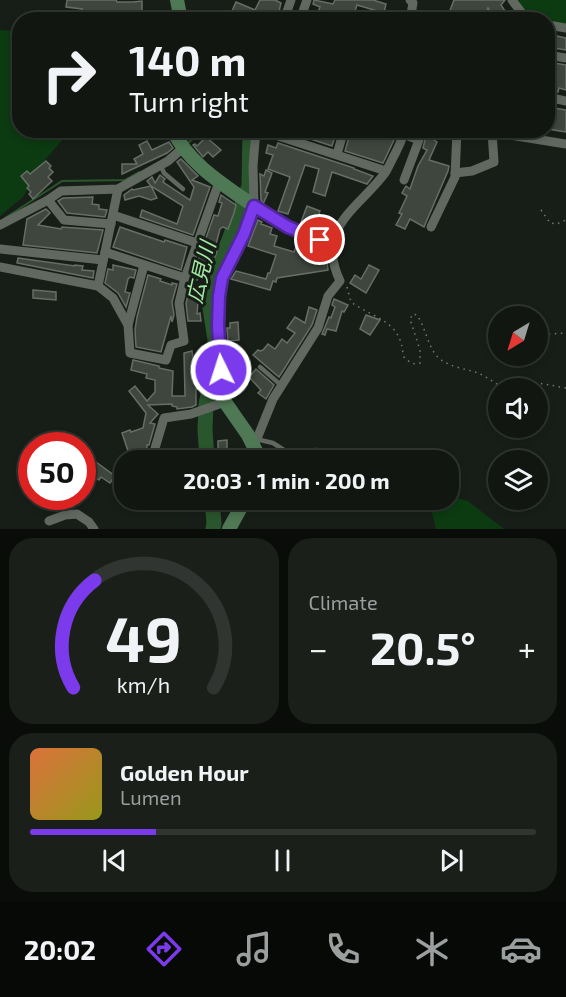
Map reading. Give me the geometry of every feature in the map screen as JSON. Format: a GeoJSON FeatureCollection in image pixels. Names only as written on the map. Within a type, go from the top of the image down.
{"type":"FeatureCollection","features":[{"type":"Feature","properties":{"kind":"main road"},"geometry":{"type":"LineString","coordinates":[[177,138],[183,148],[219,182],[247,202],[244,234],[226,268],[219,296],[218,326],[225,402],[255,449]]}},
{"type":"Feature","properties":{"kind":"main road"},"geometry":{"type":"LineString","coordinates":[[229,529],[239,510]]}},
{"type":"Feature","properties":{"kind":"street"},"geometry":{"type":"LineString","coordinates":[[256,138],[254,166],[247,202],[288,227],[332,244]]}},
{"type":"Feature","properties":{"kind":"street"},"geometry":{"type":"LineString","coordinates":[[285,138],[386,171]]}},
{"type":"Feature","properties":{"kind":"street"},"geometry":{"type":"LineString","coordinates":[[337,154],[342,138]]}},
{"type":"Feature","properties":{"kind":"street"},"geometry":{"type":"LineString","coordinates":[[255,449],[273,399],[291,367],[318,328],[328,297],[340,280],[331,253],[335,231],[386,171],[401,138]]}},
{"type":"Feature","properties":{"kind":"street"},"geometry":{"type":"LineString","coordinates":[[404,180],[419,140],[415,138]]}},
{"type":"Feature","properties":{"kind":"street"},"geometry":{"type":"LineString","coordinates":[[431,227],[455,173],[457,138]]}},
{"type":"Feature","properties":{"kind":"street"},"geometry":{"type":"LineString","coordinates":[[455,173],[472,171],[494,162],[492,138]]}},
{"type":"Feature","properties":{"kind":"street"},"geometry":{"type":"LineString","coordinates":[[529,138],[566,144]]}},
{"type":"Feature","properties":{"kind":"street"},"geometry":{"type":"LineString","coordinates":[[0,225],[61,191],[118,189],[160,165],[183,148]]}},
{"type":"Feature","properties":{"kind":"street"},"geometry":{"type":"LineString","coordinates":[[144,265],[128,325],[130,353],[166,360],[171,345],[184,341],[179,303],[185,278],[219,182]]}},
{"type":"Feature","properties":{"kind":"street"},"geometry":{"type":"LineString","coordinates":[[98,286],[118,189]]}},
{"type":"Feature","properties":{"kind":"street"},"geometry":{"type":"LineString","coordinates":[[48,200],[64,220],[112,219],[197,243]]}},
{"type":"Feature","properties":{"kind":"street"},"geometry":{"type":"LineString","coordinates":[[0,249],[104,256],[185,278]]}},
{"type":"Feature","properties":{"kind":"street"},"geometry":{"type":"LineString","coordinates":[[0,267],[98,286],[113,298],[128,325]]}},
{"type":"Feature","properties":{"kind":"street"},"geometry":{"type":"LineString","coordinates":[[154,450],[164,418],[200,411],[225,402]]}},
{"type":"Feature","properties":{"kind":"street"},"geometry":{"type":"LineString","coordinates":[[50,521],[65,515],[77,514],[89,522],[94,529]]}},
{"type":"Feature","properties":{"kind":"lane"},"geometry":{"type":"LineString","coordinates":[[160,165],[164,173],[183,189]]}},
{"type":"Feature","properties":{"kind":"lane"},"geometry":{"type":"LineString","coordinates":[[260,367],[282,386]]}},
{"type":"Feature","properties":{"kind":"lane"},"geometry":{"type":"LineString","coordinates":[[255,449],[273,443],[284,450]]}},
{"type":"Feature","properties":{"kind":"path"},"geometry":{"type":"LineString","coordinates":[[541,210],[550,223],[557,224],[566,220]]}},
{"type":"Feature","properties":{"kind":"path"},"geometry":{"type":"LineString","coordinates":[[340,280],[346,285],[351,302],[388,323],[397,332],[402,343],[403,356],[409,362],[420,363],[420,350],[410,319],[413,314],[417,315],[421,322],[424,334],[436,355],[444,362],[488,378]]}},
{"type":"Feature","properties":{"kind":"path"},"geometry":{"type":"LineString","coordinates":[[548,334],[566,333]]}},
{"type":"Feature","properties":{"kind":"path"},"geometry":{"type":"LineString","coordinates":[[548,385],[566,388]]}},
{"type":"Feature","properties":{"kind":"green space"},"geometry":{"type":"Polygon","coordinates":[[[513,0],[566,0],[566,27],[555,24],[555,12],[521,12],[513,0]]]}},
{"type":"Feature","properties":{"kind":"green space"},"geometry":{"type":"Polygon","coordinates":[[[0,30],[12,31],[12,138],[64,138],[45,160],[23,197],[0,216],[0,30]]]}},
{"type":"Feature","properties":{"kind":"green space"},"geometry":{"type":"Polygon","coordinates":[[[459,499],[468,501],[504,529],[436,529],[431,510],[459,510],[459,499]]]}},
{"type":"Feature","properties":{"kind":"building"},"geometry":{"type":"Polygon","coordinates":[[[67,0],[142,1],[142,12],[81,12],[82,9],[66,7],[67,0]]]}},
{"type":"Feature","properties":{"kind":"building"},"geometry":{"type":"Polygon","coordinates":[[[260,0],[275,0],[281,3],[279,12],[232,11],[236,2],[255,10],[260,0]]]}},
{"type":"Feature","properties":{"kind":"building"},"geometry":{"type":"Polygon","coordinates":[[[314,0],[333,4],[335,0],[373,0],[386,4],[384,12],[357,5],[355,12],[318,12],[320,7],[313,4],[314,0]]]}},
{"type":"Feature","properties":{"kind":"building"},"geometry":{"type":"Polygon","coordinates":[[[454,0],[505,0],[501,5],[506,12],[490,12],[488,8],[486,12],[449,12],[454,0]]]}},
{"type":"Feature","properties":{"kind":"building"},"geometry":{"type":"Polygon","coordinates":[[[555,36],[566,38],[566,50],[555,48],[555,36]]]}},
{"type":"Feature","properties":{"kind":"building"},"geometry":{"type":"Polygon","coordinates":[[[555,63],[566,65],[566,90],[559,88],[558,92],[555,91],[555,63]]]}},
{"type":"Feature","properties":{"kind":"building"},"geometry":{"type":"Polygon","coordinates":[[[555,108],[566,110],[566,132],[555,130],[555,108]]]}},
{"type":"Feature","properties":{"kind":"building"},"geometry":{"type":"Polygon","coordinates":[[[207,138],[221,150],[213,157],[208,152],[203,157],[193,145],[197,146],[207,138]]]}},
{"type":"Feature","properties":{"kind":"building"},"geometry":{"type":"Polygon","coordinates":[[[308,138],[334,138],[332,146],[308,138]]]}},
{"type":"Feature","properties":{"kind":"building"},"geometry":{"type":"Polygon","coordinates":[[[349,138],[395,138],[383,163],[345,151],[349,138]]]}},
{"type":"Feature","properties":{"kind":"building"},"geometry":{"type":"Polygon","coordinates":[[[426,138],[435,138],[437,142],[429,160],[449,166],[448,171],[424,227],[410,219],[405,229],[396,225],[407,196],[402,193],[406,186],[410,189],[418,166],[427,150],[423,148],[426,138]]]}},
{"type":"Feature","properties":{"kind":"building"},"geometry":{"type":"Polygon","coordinates":[[[147,141],[152,150],[169,142],[173,148],[122,174],[122,164],[137,164],[134,159],[143,154],[139,145],[147,141]]]}},
{"type":"Feature","properties":{"kind":"building"},"geometry":{"type":"Polygon","coordinates":[[[278,143],[373,176],[367,184],[332,172],[325,196],[313,192],[319,169],[305,165],[288,214],[278,211],[290,177],[268,169],[273,155],[266,153],[268,145],[276,148],[278,143]]]}},
{"type":"Feature","properties":{"kind":"building"},"geometry":{"type":"Polygon","coordinates":[[[181,159],[198,176],[192,180],[210,187],[193,235],[140,217],[142,210],[177,224],[183,206],[151,186],[147,181],[152,177],[155,183],[160,175],[165,179],[163,182],[190,200],[194,187],[177,162],[181,159]]]}},
{"type":"Feature","properties":{"kind":"building"},"geometry":{"type":"Polygon","coordinates":[[[46,161],[53,172],[48,177],[52,181],[33,199],[27,188],[29,186],[21,176],[27,171],[30,174],[46,161]]]}},
{"type":"Feature","properties":{"kind":"building"},"geometry":{"type":"Polygon","coordinates":[[[266,170],[272,173],[263,204],[260,174],[264,176],[266,170]]]}},
{"type":"Feature","properties":{"kind":"building"},"geometry":{"type":"Polygon","coordinates":[[[151,186],[157,198],[151,200],[139,196],[125,200],[124,195],[132,189],[151,186]]]}},
{"type":"Feature","properties":{"kind":"building"},"geometry":{"type":"Polygon","coordinates":[[[221,195],[236,205],[234,213],[228,229],[223,227],[220,229],[215,257],[210,255],[207,270],[201,268],[197,280],[192,278],[214,215],[218,216],[222,203],[219,202],[221,195]]]}},
{"type":"Feature","properties":{"kind":"building"},"geometry":{"type":"Polygon","coordinates":[[[93,197],[92,204],[99,205],[99,209],[107,210],[105,217],[67,213],[58,201],[63,198],[93,197]]]}},
{"type":"Feature","properties":{"kind":"building"},"geometry":{"type":"Polygon","coordinates":[[[307,206],[320,211],[313,229],[300,225],[307,206]]]}},
{"type":"Feature","properties":{"kind":"building"},"geometry":{"type":"Polygon","coordinates":[[[46,209],[50,213],[38,225],[61,229],[62,227],[103,230],[97,253],[23,245],[27,219],[46,209]]]}},
{"type":"Feature","properties":{"kind":"building"},"geometry":{"type":"Polygon","coordinates":[[[258,220],[262,222],[261,224],[272,228],[270,234],[277,236],[274,246],[294,252],[299,239],[320,247],[314,263],[327,261],[328,270],[277,278],[276,282],[273,281],[270,290],[231,279],[236,271],[266,279],[270,273],[276,255],[248,246],[258,220]]]}},
{"type":"Feature","properties":{"kind":"building"},"geometry":{"type":"Polygon","coordinates":[[[120,227],[187,247],[181,270],[113,247],[120,227]]]}},
{"type":"Feature","properties":{"kind":"building"},"geometry":{"type":"Polygon","coordinates":[[[18,258],[83,266],[82,270],[94,271],[93,278],[17,263],[18,258]]]}},
{"type":"Feature","properties":{"kind":"building"},"geometry":{"type":"Polygon","coordinates":[[[113,265],[136,270],[134,278],[128,279],[125,292],[130,293],[126,307],[118,293],[105,283],[108,269],[113,270],[113,265]]]}},
{"type":"Feature","properties":{"kind":"building"},"geometry":{"type":"Polygon","coordinates":[[[369,265],[379,270],[366,293],[350,283],[355,275],[361,279],[369,265]]]}},
{"type":"Feature","properties":{"kind":"building"},"geometry":{"type":"Polygon","coordinates":[[[148,275],[172,285],[172,283],[177,284],[172,302],[174,315],[172,322],[171,316],[161,352],[136,347],[137,317],[148,275]]]}},
{"type":"Feature","properties":{"kind":"building"},"geometry":{"type":"Polygon","coordinates":[[[190,288],[199,290],[197,314],[200,313],[201,321],[188,321],[186,303],[190,288]]]}},
{"type":"Feature","properties":{"kind":"building"},"geometry":{"type":"Polygon","coordinates":[[[33,290],[56,292],[56,300],[33,298],[33,290]]]}},
{"type":"Feature","properties":{"kind":"building"},"geometry":{"type":"Polygon","coordinates":[[[334,299],[348,305],[344,312],[342,311],[336,331],[327,329],[325,335],[322,334],[335,307],[332,305],[334,299]]]}},
{"type":"Feature","properties":{"kind":"building"},"geometry":{"type":"Polygon","coordinates":[[[309,307],[317,310],[312,325],[279,377],[253,355],[258,350],[263,350],[268,344],[275,349],[282,339],[287,343],[295,333],[287,328],[295,317],[305,323],[309,307]]]}},
{"type":"Feature","properties":{"kind":"building"},"geometry":{"type":"Polygon","coordinates":[[[366,315],[380,320],[370,335],[360,329],[366,315]]]}},
{"type":"Feature","properties":{"kind":"building"},"geometry":{"type":"Polygon","coordinates":[[[238,322],[239,340],[228,341],[227,328],[230,328],[230,323],[238,322]]]}},
{"type":"Feature","properties":{"kind":"building"},"geometry":{"type":"Polygon","coordinates":[[[242,349],[247,377],[232,380],[231,372],[237,371],[235,357],[229,359],[229,353],[242,349]]]}},
{"type":"Feature","properties":{"kind":"building"},"geometry":{"type":"Polygon","coordinates":[[[192,351],[194,364],[204,363],[205,382],[213,382],[214,388],[196,389],[196,405],[192,407],[177,409],[172,404],[148,405],[158,414],[150,423],[155,424],[147,450],[128,450],[122,433],[143,428],[146,413],[129,391],[135,386],[147,401],[155,392],[155,380],[146,378],[147,374],[131,370],[133,360],[173,371],[172,396],[185,396],[184,353],[192,351]]]}},
{"type":"Feature","properties":{"kind":"building"},"geometry":{"type":"Polygon","coordinates":[[[256,369],[274,385],[266,399],[258,393],[261,390],[249,377],[256,369]]]}},
{"type":"Feature","properties":{"kind":"building"},"geometry":{"type":"Polygon","coordinates":[[[227,440],[227,450],[218,450],[218,441],[227,440]]]}},
{"type":"Feature","properties":{"kind":"building"},"geometry":{"type":"Polygon","coordinates":[[[96,462],[114,475],[110,483],[101,477],[99,480],[96,478],[96,462]]]}},
{"type":"Feature","properties":{"kind":"waterway"},"geometry":{"type":"LineString","coordinates":[[188,143],[193,138]]}},
{"type":"Feature","properties":{"kind":"waterway","name":"広見川"},"geometry":{"type":"LineString","coordinates":[[206,450],[206,404],[217,353],[210,308],[224,253],[249,186],[250,138]]}},
{"type":"Feature","properties":{"kind":"waterway"},"geometry":{"type":"LineString","coordinates":[[5,218],[62,181],[125,180],[139,172]]}},
{"type":"Feature","properties":{"kind":"waterway","name":"広見川"},"geometry":{"type":"LineString","coordinates":[[213,510],[213,529]]}},
{"type":"Feature","properties":{"kind":"route"},"geometry":{"type":"LineString","coordinates":[[221,370],[218,326],[222,278],[244,234],[254,206],[288,227],[320,240]]}}]}
